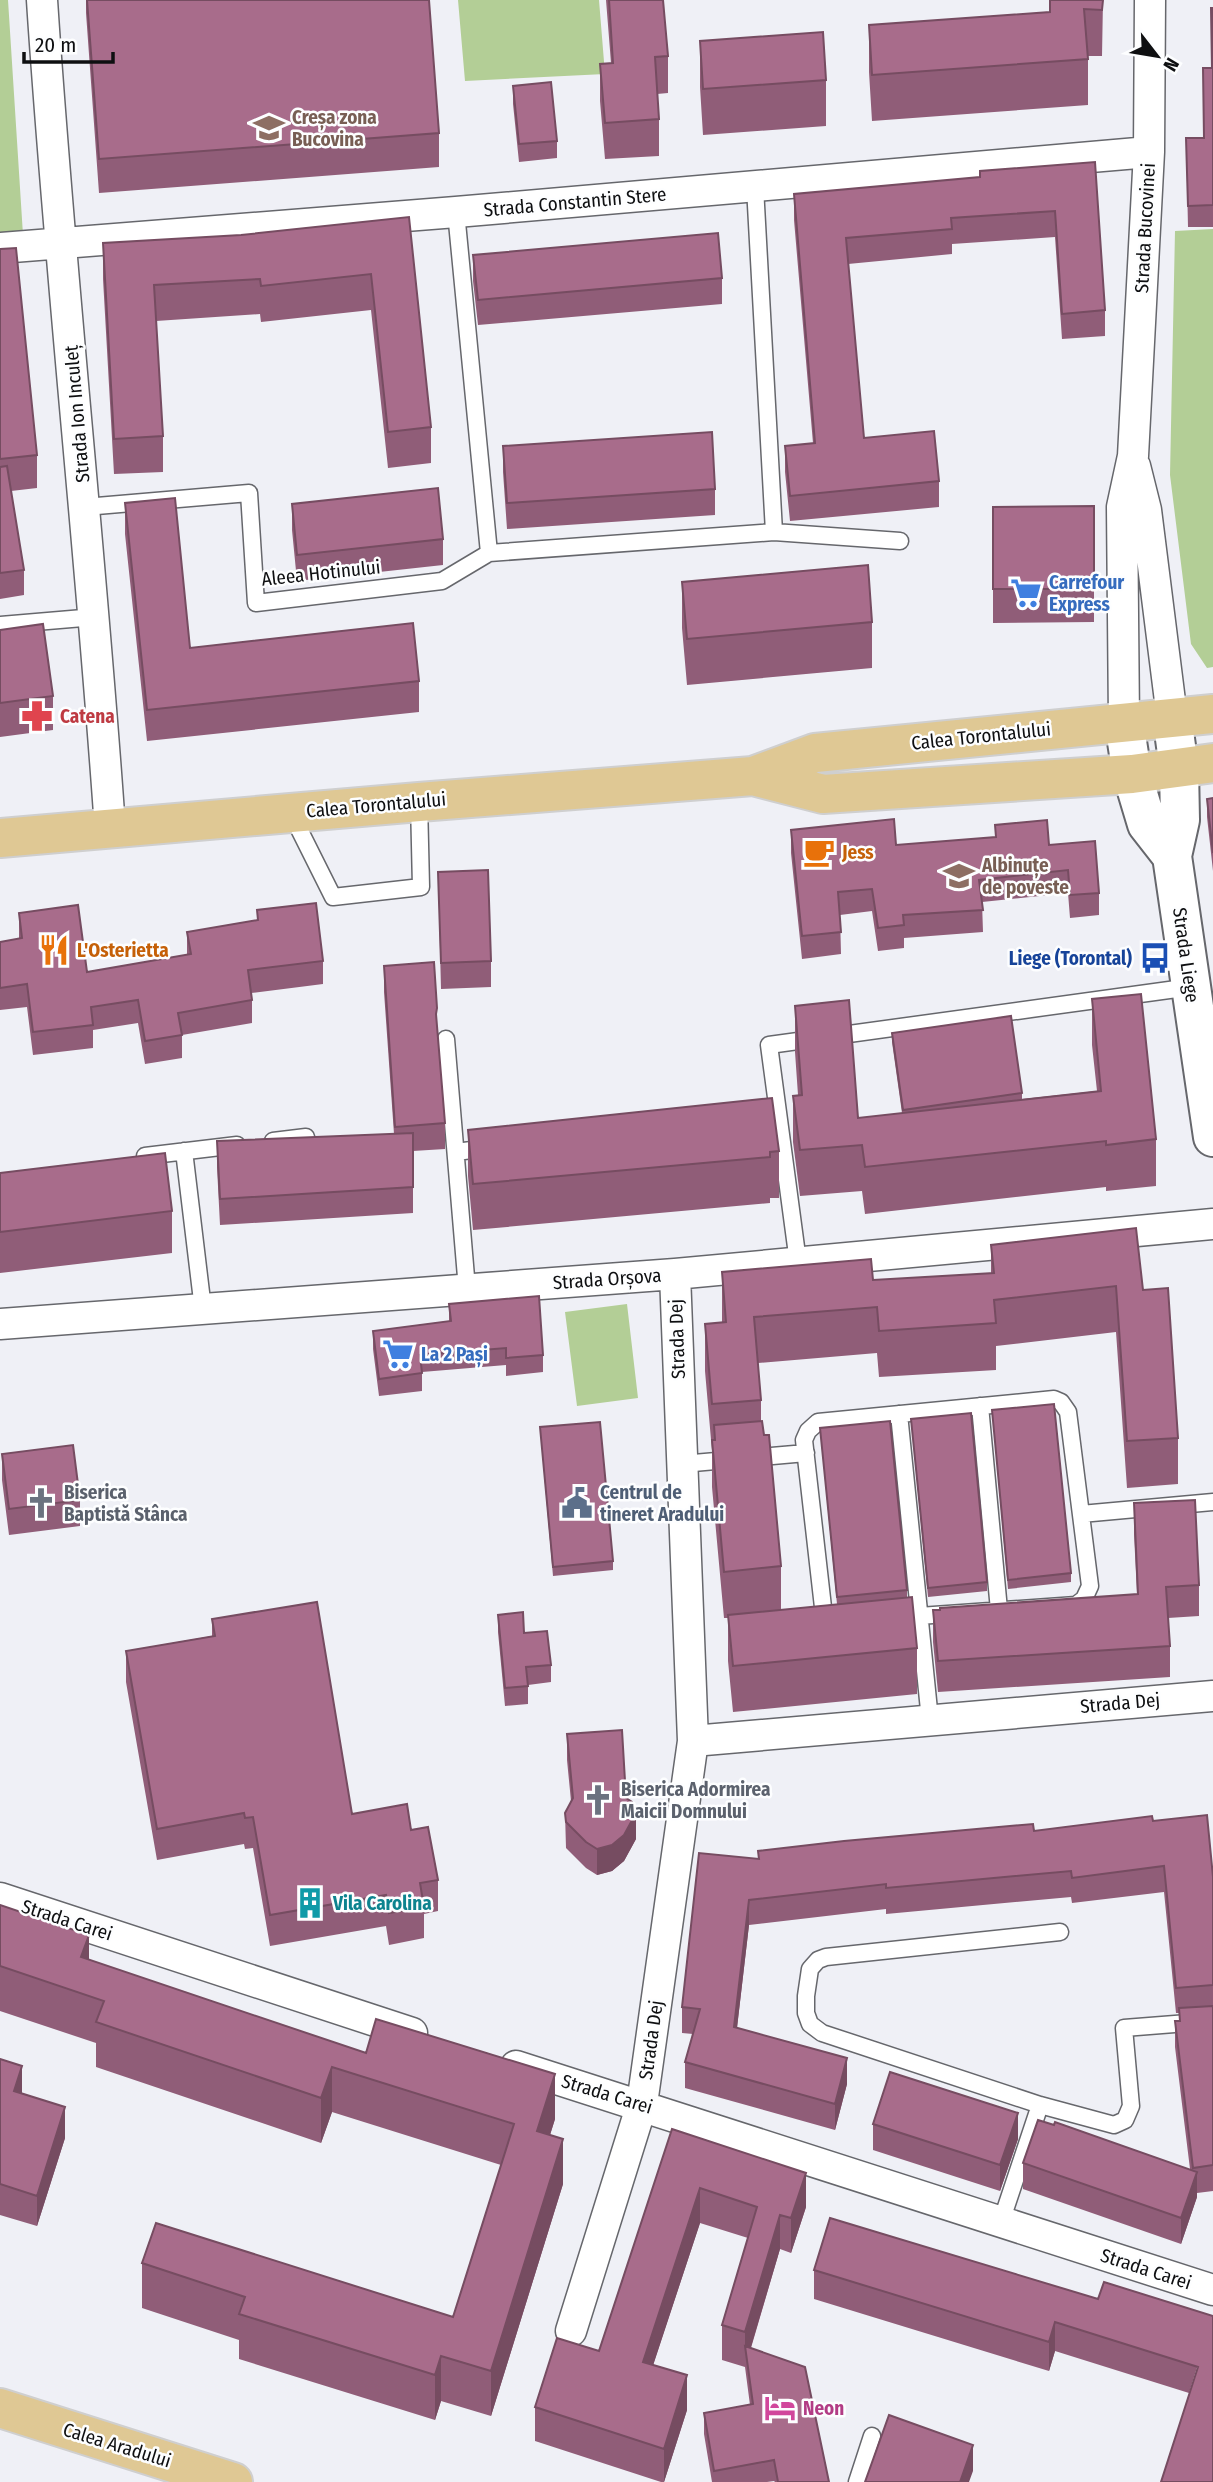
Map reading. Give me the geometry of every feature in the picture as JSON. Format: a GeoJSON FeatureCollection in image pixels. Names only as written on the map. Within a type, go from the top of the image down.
{"type":"FeatureCollection","features":[{"type":"Feature","properties":{"kind":"main road","name":"Calea Torontalului"},"geometry":{"type":"LineString","coordinates":[[0,838],[753,776],[815,753],[1213,714]]}},
{"type":"Feature","properties":{"kind":"main road","name":"Calea Torontalului"},"geometry":{"type":"LineString","coordinates":[[753,776],[823,794],[1132,774],[1196,766]]}},
{"type":"Feature","properties":{"kind":"main road","name":"Calea Aradului"},"geometry":{"type":"LineString","coordinates":[[0,2409],[233,2482]]}},
{"type":"Feature","properties":{"kind":"street","name":"Strada Ion Inculeț"},"geometry":{"type":"LineString","coordinates":[[42,0],[52,162],[62,244],[95,617],[110,828]]}},
{"type":"Feature","properties":{"kind":"street","name":"Strada Bucovinei"},"geometry":{"type":"LineString","coordinates":[[1124,722],[1122,507],[1133,456],[1149,152],[1150,0]]}},
{"type":"Feature","properties":{"kind":"street","name":"Strada Constantin Stere"},"geometry":{"type":"LineString","coordinates":[[0,248],[1149,152]]}},
{"type":"Feature","properties":{"kind":"street","name":"Strada Bucovinei"},"geometry":{"type":"LineString","coordinates":[[1133,456],[1146,510],[1172,717],[1196,766]]}},
{"type":"Feature","properties":{"kind":"street","name":"Strada Liege"},"geometry":{"type":"LineString","coordinates":[[1124,722],[1132,774],[1147,824],[1172,856]]}},
{"type":"Feature","properties":{"kind":"street","name":"Strada Liege"},"geometry":{"type":"LineString","coordinates":[[1196,766],[1172,856],[1213,1137]]}},
{"type":"Feature","properties":{"kind":"street","name":"Strada Orșova"},"geometry":{"type":"LineString","coordinates":[[0,1324],[675,1274],[1213,1224]]}},
{"type":"Feature","properties":{"kind":"street","name":"Strada Dej"},"geometry":{"type":"LineString","coordinates":[[571,2331],[642,2104],[693,1741],[675,1274]]}},
{"type":"Feature","properties":{"kind":"street","name":"Strada Dej"},"geometry":{"type":"LineString","coordinates":[[693,1741],[1213,1696]]}},
{"type":"Feature","properties":{"kind":"street","name":"Strada Carei"},"geometry":{"type":"LineString","coordinates":[[0,1898],[435,2040]]}},
{"type":"Feature","properties":{"kind":"street","name":"Strada Carei"},"geometry":{"type":"LineString","coordinates":[[487,2056],[1213,2290]]}},
{"type":"Feature","properties":{"kind":"lane"},"geometry":{"type":"LineString","coordinates":[[755,187],[774,532]]}},
{"type":"Feature","properties":{"kind":"lane"},"geometry":{"type":"LineString","coordinates":[[456,212],[489,553]]}},
{"type":"Feature","properties":{"kind":"lane","name":"Aleea Hotinului"},"geometry":{"type":"LineString","coordinates":[[85,507],[249,493],[256,603],[442,581],[489,553],[774,532],[900,541]]}},
{"type":"Feature","properties":{"kind":"lane"},"geometry":{"type":"LineString","coordinates":[[0,625],[95,617]]}},
{"type":"Feature","properties":{"kind":"lane"},"geometry":{"type":"LineString","coordinates":[[291,812],[333,897],[422,887],[419,802]]}},
{"type":"Feature","properties":{"kind":"lane"},"geometry":{"type":"LineString","coordinates":[[798,1262],[771,1109],[769,1045],[1191,987]]}},
{"type":"Feature","properties":{"kind":"lane"},"geometry":{"type":"LineString","coordinates":[[446,1040],[467,1289]]}},
{"type":"Feature","properties":{"kind":"lane"},"geometry":{"type":"LineString","coordinates":[[131,1158],[306,1137]]}},
{"type":"Feature","properties":{"kind":"lane"},"geometry":{"type":"LineString","coordinates":[[456,1152],[509,1145]]}},
{"type":"Feature","properties":{"kind":"lane"},"geometry":{"type":"LineString","coordinates":[[184,1151],[203,1309]]}},
{"type":"Feature","properties":{"kind":"lane"},"geometry":{"type":"LineString","coordinates":[[1054,1399],[1061,1402],[1068,1412],[1090,1587],[1083,1599],[1076,1605],[834,1622],[824,1616],[804,1440],[808,1431],[818,1422],[899,1414],[1054,1399]]}},
{"type":"Feature","properties":{"kind":"lane"},"geometry":{"type":"LineString","coordinates":[[981,1406],[999,1611]]}},
{"type":"Feature","properties":{"kind":"lane"},"geometry":{"type":"LineString","coordinates":[[899,1414],[930,1720]]}},
{"type":"Feature","properties":{"kind":"lane"},"geometry":{"type":"LineString","coordinates":[[682,1464],[806,1453]]}},
{"type":"Feature","properties":{"kind":"lane"},"geometry":{"type":"LineString","coordinates":[[1081,1514],[1213,1502]]}},
{"type":"Feature","properties":{"kind":"lane"},"geometry":{"type":"LineString","coordinates":[[1060,1932],[826,1957],[818,1960],[810,1969],[806,2013],[810,2024],[822,2033],[1040,2105],[1114,2125],[1125,2120],[1131,2106],[1124,2028],[1213,2021]]}},
{"type":"Feature","properties":{"kind":"lane"},"geometry":{"type":"LineString","coordinates":[[1001,2222],[1040,2105]]}},
{"type":"Feature","properties":{"kind":"lane"},"geometry":{"type":"LineString","coordinates":[[857,2482],[872,2436]]}},
{"type":"Feature","properties":{"kind":"green space"},"geometry":{"type":"Polygon","coordinates":[[[0,0],[8,0],[23,235],[0,236],[0,0]]]}},
{"type":"Feature","properties":{"kind":"green space"},"geometry":{"type":"Polygon","coordinates":[[[458,0],[599,0],[605,74],[465,81],[458,0]]]}},
{"type":"Feature","properties":{"kind":"green space"},"geometry":{"type":"Polygon","coordinates":[[[1213,229],[1213,667],[1207,668],[1191,644],[1170,475],[1175,231],[1213,229]]]}},
{"type":"Feature","properties":{"kind":"green space"},"geometry":{"type":"Polygon","coordinates":[[[627,1304],[638,1398],[577,1406],[565,1312],[627,1304]]]}},
{"type":"Feature","properties":{"kind":"building","name":"Creșa zona Bucovina"},"geometry":{"type":"Polygon","coordinates":[[[87,0],[429,0],[439,133],[99,159],[87,0]]]}},
{"type":"Feature","properties":{"kind":"building"},"geometry":{"type":"Polygon","coordinates":[[[609,0],[663,0],[668,56],[655,57],[659,119],[605,123],[600,64],[613,63],[609,0]]]}},
{"type":"Feature","properties":{"kind":"building"},"geometry":{"type":"Polygon","coordinates":[[[1050,0],[1103,0],[1102,10],[1084,9],[1088,59],[872,75],[869,25],[1050,12],[1050,0]]]}},
{"type":"Feature","properties":{"kind":"building"},"geometry":{"type":"Polygon","coordinates":[[[1213,8],[1213,205],[1188,206],[1186,138],[1204,138],[1203,68],[1212,68],[1213,8]]]}},
{"type":"Feature","properties":{"kind":"building"},"geometry":{"type":"Polygon","coordinates":[[[823,32],[826,80],[703,89],[700,41],[823,32]]]}},
{"type":"Feature","properties":{"kind":"building"},"geometry":{"type":"Polygon","coordinates":[[[551,82],[557,141],[519,144],[513,86],[551,82]]]}},
{"type":"Feature","properties":{"kind":"building"},"geometry":{"type":"Polygon","coordinates":[[[1095,162],[1105,310],[1062,314],[1055,211],[951,218],[952,229],[846,238],[864,438],[934,431],[939,481],[790,496],[785,446],[815,443],[794,194],[980,177],[980,171],[1095,162]]]}},
{"type":"Feature","properties":{"kind":"building"},"geometry":{"type":"Polygon","coordinates":[[[409,217],[431,427],[388,432],[371,274],[261,286],[260,279],[154,285],[163,436],[114,439],[103,243],[241,235],[409,217]]]}},
{"type":"Feature","properties":{"kind":"building"},"geometry":{"type":"Polygon","coordinates":[[[718,233],[722,278],[478,300],[473,255],[718,233]]]}},
{"type":"Feature","properties":{"kind":"building"},"geometry":{"type":"Polygon","coordinates":[[[16,248],[37,455],[0,459],[0,249],[16,248]]]}},
{"type":"Feature","properties":{"kind":"building"},"geometry":{"type":"Polygon","coordinates":[[[712,432],[715,489],[507,503],[503,446],[712,432]]]}},
{"type":"Feature","properties":{"kind":"building"},"geometry":{"type":"Polygon","coordinates":[[[7,466],[24,570],[0,573],[0,467],[7,466]]]}},
{"type":"Feature","properties":{"kind":"building"},"geometry":{"type":"Polygon","coordinates":[[[438,488],[443,539],[297,555],[292,504],[438,488]]]}},
{"type":"Feature","properties":{"kind":"building"},"geometry":{"type":"Polygon","coordinates":[[[175,498],[190,648],[413,623],[419,681],[147,710],[125,503],[175,498]]]}},
{"type":"Feature","properties":{"kind":"building"},"geometry":{"type":"Polygon","coordinates":[[[1094,506],[1094,589],[993,589],[993,507],[1094,506]]]}},
{"type":"Feature","properties":{"kind":"building"},"geometry":{"type":"Polygon","coordinates":[[[868,565],[872,622],[687,639],[682,582],[868,565]]]}},
{"type":"Feature","properties":{"kind":"building"},"geometry":{"type":"Polygon","coordinates":[[[43,624],[53,696],[0,703],[0,630],[43,624]]]}},
{"type":"Feature","properties":{"kind":"building"},"geometry":{"type":"Polygon","coordinates":[[[1213,798],[1213,853],[1207,799],[1213,798]]]}},
{"type":"Feature","properties":{"kind":"building"},"geometry":{"type":"Polygon","coordinates":[[[894,819],[896,845],[996,837],[995,825],[1047,820],[1049,845],[1095,841],[1099,893],[1070,895],[1068,870],[979,880],[983,910],[903,915],[904,925],[878,928],[872,889],[838,892],[841,932],[802,936],[791,830],[894,819]]]}},
{"type":"Feature","properties":{"kind":"building"},"geometry":{"type":"Polygon","coordinates":[[[488,870],[491,961],[441,963],[438,872],[488,870]]]}},
{"type":"Feature","properties":{"kind":"building"},"geometry":{"type":"Polygon","coordinates":[[[316,903],[323,961],[248,970],[252,1000],[178,1013],[182,1035],[145,1041],[138,1000],[91,1007],[93,1025],[33,1032],[27,984],[0,988],[0,942],[22,938],[19,913],[78,905],[87,972],[191,954],[187,932],[258,920],[257,910],[316,903]]]}},
{"type":"Feature","properties":{"kind":"building"},"geometry":{"type":"Polygon","coordinates":[[[434,962],[445,1123],[395,1127],[384,966],[434,962]]]}},
{"type":"Feature","properties":{"kind":"building"},"geometry":{"type":"Polygon","coordinates":[[[1141,994],[1156,1139],[1106,1145],[1106,1141],[865,1167],[862,1145],[800,1150],[793,1096],[802,1095],[795,1006],[849,1000],[858,1118],[1101,1091],[1092,999],[1141,994]]]}},
{"type":"Feature","properties":{"kind":"building"},"geometry":{"type":"Polygon","coordinates":[[[1011,1016],[1022,1093],[903,1110],[892,1033],[1011,1016]]]}},
{"type":"Feature","properties":{"kind":"building"},"geometry":{"type":"Polygon","coordinates":[[[772,1098],[779,1151],[770,1152],[770,1157],[473,1184],[468,1130],[772,1098]]]}},
{"type":"Feature","properties":{"kind":"building"},"geometry":{"type":"Polygon","coordinates":[[[413,1133],[413,1187],[220,1199],[217,1141],[413,1133]]]}},
{"type":"Feature","properties":{"kind":"building"},"geometry":{"type":"Polygon","coordinates":[[[165,1153],[172,1211],[0,1232],[0,1173],[165,1153]]]}},
{"type":"Feature","properties":{"kind":"building"},"geometry":{"type":"Polygon","coordinates":[[[1136,1228],[1143,1290],[1168,1288],[1178,1438],[1127,1441],[1116,1286],[994,1300],[996,1323],[879,1331],[877,1307],[754,1317],[761,1400],[712,1404],[705,1324],[726,1322],[722,1272],[871,1259],[873,1280],[994,1273],[991,1245],[1136,1228]]]}},
{"type":"Feature","properties":{"kind":"building"},"geometry":{"type":"Polygon","coordinates":[[[539,1296],[543,1355],[506,1358],[506,1348],[420,1355],[422,1373],[379,1379],[373,1331],[451,1321],[449,1304],[539,1296]]]}},
{"type":"Feature","properties":{"kind":"building"},"geometry":{"type":"Polygon","coordinates":[[[1054,1404],[1071,1573],[1008,1580],[992,1410],[1054,1404]]]}},
{"type":"Feature","properties":{"kind":"building"},"geometry":{"type":"Polygon","coordinates":[[[971,1413],[987,1582],[928,1588],[911,1419],[971,1413]]]}},
{"type":"Feature","properties":{"kind":"building"},"geometry":{"type":"Polygon","coordinates":[[[762,1421],[764,1435],[769,1435],[781,1566],[724,1572],[712,1440],[715,1440],[714,1425],[762,1421]]]}},
{"type":"Feature","properties":{"kind":"building"},"geometry":{"type":"Polygon","coordinates":[[[890,1421],[907,1590],[837,1597],[820,1428],[890,1421]]]}},
{"type":"Feature","properties":{"kind":"building","name":"Centrul de tineret Aradului"},"geometry":{"type":"Polygon","coordinates":[[[600,1422],[613,1561],[553,1567],[540,1427],[600,1422]]]}},
{"type":"Feature","properties":{"kind":"building"},"geometry":{"type":"Polygon","coordinates":[[[73,1445],[80,1500],[9,1509],[2,1454],[73,1445]]]}},
{"type":"Feature","properties":{"kind":"building"},"geometry":{"type":"Polygon","coordinates":[[[1195,1500],[1199,1585],[1166,1587],[1170,1646],[938,1661],[933,1610],[1138,1594],[1134,1503],[1195,1500]]]}},
{"type":"Feature","properties":{"kind":"building"},"geometry":{"type":"Polygon","coordinates":[[[912,1597],[917,1648],[733,1666],[728,1615],[912,1597]]]}},
{"type":"Feature","properties":{"kind":"building"},"geometry":{"type":"Polygon","coordinates":[[[317,1602],[352,1814],[407,1804],[411,1830],[428,1827],[438,1880],[420,1883],[424,1907],[389,1913],[386,1895],[270,1915],[253,1817],[245,1818],[244,1813],[157,1829],[126,1651],[215,1636],[212,1619],[317,1602]]]}},
{"type":"Feature","properties":{"kind":"building"},"geometry":{"type":"Polygon","coordinates":[[[523,1612],[524,1633],[547,1631],[551,1665],[526,1667],[528,1686],[505,1688],[498,1615],[523,1612]]]}},
{"type":"Feature","properties":{"kind":"building","name":"Biserica Adormirea Maicii Domnului"},"geometry":{"type":"Polygon","coordinates":[[[622,1730],[626,1798],[632,1802],[636,1813],[624,1835],[612,1845],[597,1849],[566,1822],[565,1813],[573,1798],[567,1734],[622,1730]]]}},
{"type":"Feature","properties":{"kind":"building"},"geometry":{"type":"Polygon","coordinates":[[[1207,1815],[1213,1877],[1213,1985],[1176,1988],[1164,1866],[1072,1878],[1071,1871],[886,1888],[886,1884],[749,1900],[734,2027],[847,2058],[835,2104],[685,2062],[700,2009],[682,2007],[699,1853],[759,1859],[758,1851],[844,1841],[1033,1824],[1034,1831],[1152,1816],[1153,1821],[1207,1815]]]}},
{"type":"Feature","properties":{"kind":"building"},"geometry":{"type":"Polygon","coordinates":[[[0,1905],[89,1935],[81,1957],[366,2053],[376,2019],[555,2074],[537,2131],[563,2139],[491,2371],[441,2356],[435,2375],[239,2314],[245,2297],[142,2263],[156,2223],[453,2317],[514,2124],[332,2067],[321,2098],[96,2022],[104,2001],[0,1966],[0,1905]]]}},
{"type":"Feature","properties":{"kind":"building"},"geometry":{"type":"Polygon","coordinates":[[[1213,2006],[1213,2165],[1193,2168],[1175,2021],[1180,2021],[1179,2008],[1213,2006]]]}},
{"type":"Feature","properties":{"kind":"building"},"geometry":{"type":"Polygon","coordinates":[[[0,2059],[22,2066],[14,2091],[65,2107],[37,2196],[0,2184],[0,2059]]]}},
{"type":"Feature","properties":{"kind":"building"},"geometry":{"type":"Polygon","coordinates":[[[890,2072],[1018,2113],[1000,2165],[873,2124],[890,2072]]]}},
{"type":"Feature","properties":{"kind":"building"},"geometry":{"type":"Polygon","coordinates":[[[1038,2120],[1054,2125],[1055,2122],[1197,2172],[1181,2218],[1023,2163],[1038,2120]]]}},
{"type":"Feature","properties":{"kind":"building"},"geometry":{"type":"Polygon","coordinates":[[[672,2129],[806,2173],[791,2218],[780,2215],[745,2332],[722,2325],[757,2207],[700,2188],[643,2362],[687,2375],[664,2449],[535,2407],[557,2338],[599,2351],[672,2129]]]}},
{"type":"Feature","properties":{"kind":"building"},"geometry":{"type":"Polygon","coordinates":[[[830,2218],[1098,2299],[1104,2282],[1213,2316],[1213,2482],[1161,2482],[1198,2367],[1055,2322],[1049,2342],[814,2270],[830,2218]]]}},
{"type":"Feature","properties":{"kind":"building"},"geometry":{"type":"Polygon","coordinates":[[[745,2346],[805,2367],[829,2482],[778,2482],[774,2460],[714,2471],[704,2413],[753,2404],[745,2346]]]}},
{"type":"Feature","properties":{"kind":"building"},"geometry":{"type":"Polygon","coordinates":[[[889,2415],[973,2445],[960,2482],[865,2482],[889,2415]]]}},
{"type":"Feature","properties":{"kind":"place","name":"Creșa zona Bucovina"},"geometry":{"type":"Point","coordinates":[269,128]}},
{"type":"Feature","properties":{"kind":"place","name":"Carrefour Express"},"geometry":{"type":"Point","coordinates":[1026,593]}},
{"type":"Feature","properties":{"kind":"place","name":"Catena"},"geometry":{"type":"Point","coordinates":[37,716]}},
{"type":"Feature","properties":{"kind":"place","name":"Jess"},"geometry":{"type":"Point","coordinates":[819,852]}},
{"type":"Feature","properties":{"kind":"place","name":"Albinuțe de poveste"},"geometry":{"type":"Point","coordinates":[959,876]}},
{"type":"Feature","properties":{"kind":"place","name":"L'Osterietta"},"geometry":{"type":"Point","coordinates":[54,950]}},
{"type":"Feature","properties":{"kind":"place","name":"Liege (Torontal)"},"geometry":{"type":"Point","coordinates":[1155,958]}},
{"type":"Feature","properties":{"kind":"place","name":"La 2 Pași"},"geometry":{"type":"Point","coordinates":[398,1354]}},
{"type":"Feature","properties":{"kind":"place","name":"Biserica Baptistă Stânca"},"geometry":{"type":"Point","coordinates":[41,1503]}},
{"type":"Feature","properties":{"kind":"place","name":"Centrul de tineret Aradului"},"geometry":{"type":"Point","coordinates":[577,1503]}},
{"type":"Feature","properties":{"kind":"place","name":"Biserica Adormirea Maicii Domnului"},"geometry":{"type":"Point","coordinates":[598,1800]}},
{"type":"Feature","properties":{"kind":"place","name":"Vila Carolina"},"geometry":{"type":"Point","coordinates":[310,1903]}},
{"type":"Feature","properties":{"kind":"place","name":"Neon"},"geometry":{"type":"Point","coordinates":[780,2408]}}]}
